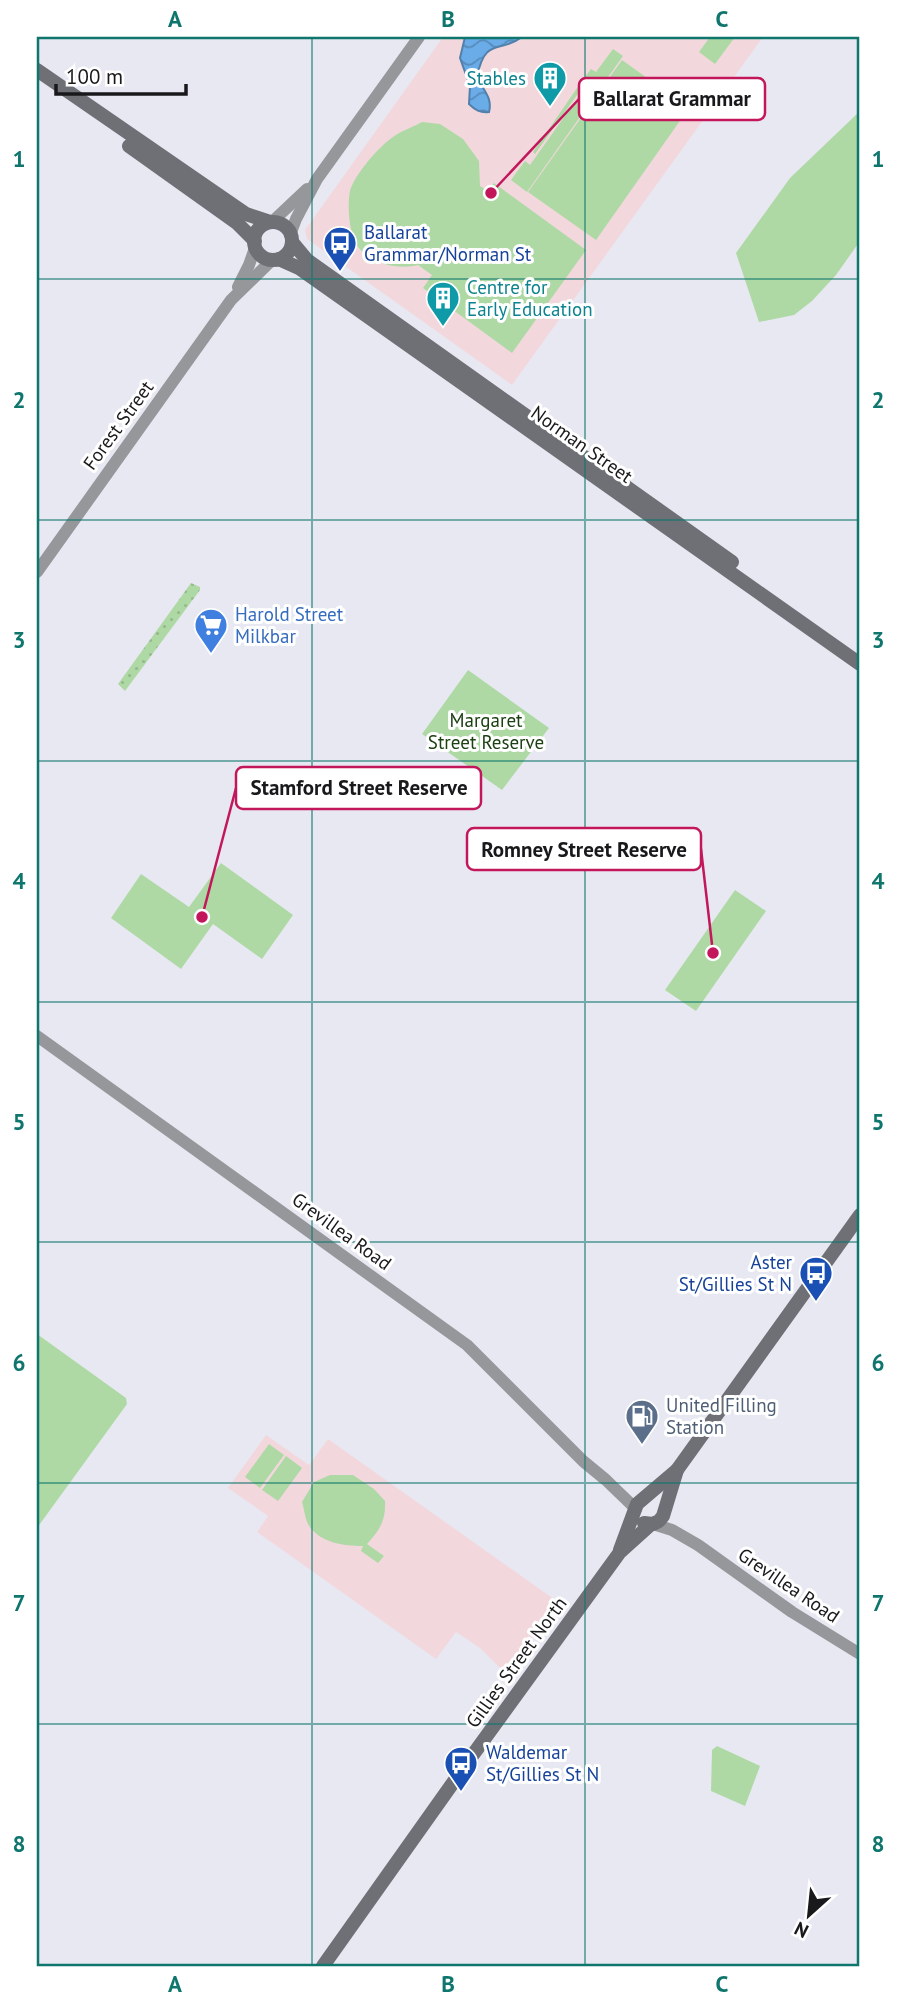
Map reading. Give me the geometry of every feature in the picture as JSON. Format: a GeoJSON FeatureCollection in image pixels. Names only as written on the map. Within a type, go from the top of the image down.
{"type":"FeatureCollection","features":[{"type":"Feature","properties":{"kind":"main road"},"geometry":{"type":"LineString","coordinates":[[37,70],[246,214],[286,226],[291,239],[288,251],[275,260],[260,254],[237,223],[37,80]]}},
{"type":"Feature","properties":{"kind":"main road"},"geometry":{"type":"LineString","coordinates":[[255,244],[259,229],[272,222]]}},
{"type":"Feature","properties":{"kind":"main road","name":"Norman Street"},"geometry":{"type":"LineString","coordinates":[[291,239],[307,260],[860,653]]}},
{"type":"Feature","properties":{"kind":"main road","name":"Norman Street"},"geometry":{"type":"LineString","coordinates":[[275,260],[299,268],[860,664]]}},
{"type":"Feature","properties":{"kind":"main road","name":"Gillies Street North"},"geometry":{"type":"LineString","coordinates":[[620,1552],[640,1504],[677,1471],[860,1215]]}},
{"type":"Feature","properties":{"kind":"main road","name":"Gillies Street North"},"geometry":{"type":"LineString","coordinates":[[323,1966],[620,1552],[652,1524],[661,1520],[677,1471]]}},
{"type":"Feature","properties":{"kind":"main road"},"geometry":{"type":"LineString","coordinates":[[652,1524],[639,1520],[640,1504],[658,1499],[664,1511]]}},
{"type":"Feature","properties":{"kind":"street"},"geometry":{"type":"LineString","coordinates":[[291,239],[296,219],[317,179],[419,37]]}},
{"type":"Feature","properties":{"kind":"street"},"geometry":{"type":"LineString","coordinates":[[272,222],[317,179]]}},
{"type":"Feature","properties":{"kind":"street","name":"Forest Street"},"geometry":{"type":"LineString","coordinates":[[37,572],[231,300],[249,265],[255,244]]}},
{"type":"Feature","properties":{"kind":"street","name":"Forest Street"},"geometry":{"type":"LineString","coordinates":[[231,300],[275,260]]}},
{"type":"Feature","properties":{"kind":"street","name":"Grevillea Road"},"geometry":{"type":"LineString","coordinates":[[37,1036],[467,1345],[583,1461],[640,1504]]}},
{"type":"Feature","properties":{"kind":"street","name":"Grevillea Road"},"geometry":{"type":"LineString","coordinates":[[664,1511],[669,1520],[698,1545]]}},
{"type":"Feature","properties":{"kind":"street","name":"Grevillea Road"},"geometry":{"type":"LineString","coordinates":[[652,1524],[673,1530],[698,1545],[792,1612],[860,1654]]}},
{"type":"Feature","properties":{"kind":"shaded area"},"geometry":{"type":"Polygon","coordinates":[[[443,37],[763,37],[512,385],[307,239],[305,230],[443,37]]]}},
{"type":"Feature","properties":{"kind":"shaded area"},"geometry":{"type":"Polygon","coordinates":[[[266,1435],[309,1465],[328,1439],[558,1602],[506,1674],[480,1648],[456,1632],[436,1659],[257,1532],[268,1516],[228,1488],[266,1435]]]}},
{"type":"Feature","properties":{"kind":"green space"},"geometry":{"type":"Polygon","coordinates":[[[710,37],[735,37],[715,64],[699,52],[710,37]]]}},
{"type":"Feature","properties":{"kind":"green space"},"geometry":{"type":"Polygon","coordinates":[[[613,49],[623,56],[527,192],[511,180],[525,161],[530,165],[589,82],[587,81],[535,154],[533,152],[584,78],[591,69],[596,72],[613,49]]]}},
{"type":"Feature","properties":{"kind":"green space"},"geometry":{"type":"Polygon","coordinates":[[[622,60],[689,108],[596,240],[528,192],[622,60]]]}},
{"type":"Feature","properties":{"kind":"green space"},"geometry":{"type":"Polygon","coordinates":[[[860,111],[860,241],[836,275],[812,301],[794,315],[759,322],[736,253],[790,178],[860,111]]]}},
{"type":"Feature","properties":{"kind":"green space"},"geometry":{"type":"Polygon","coordinates":[[[422,122],[440,124],[463,139],[479,161],[480,186],[488,191],[494,183],[586,250],[512,353],[423,288],[432,275],[418,265],[394,266],[378,262],[364,254],[353,237],[349,205],[350,191],[356,178],[384,144],[422,122]]]}},
{"type":"Feature","properties":{"kind":"green space"},"geometry":{"type":"Polygon","coordinates":[[[191,583],[200,587],[200,590],[125,691],[118,684],[191,583]]]}},
{"type":"Feature","properties":{"kind":"green space","name":"Margaret Street Reserve"},"geometry":{"type":"Polygon","coordinates":[[[468,670],[549,728],[502,790],[422,734],[468,670]]]}},
{"type":"Feature","properties":{"kind":"green space"},"geometry":{"type":"Polygon","coordinates":[[[221,863],[293,915],[262,959],[213,924],[181,969],[111,918],[141,874],[189,907],[221,863]]]}},
{"type":"Feature","properties":{"kind":"green space"},"geometry":{"type":"Polygon","coordinates":[[[735,890],[766,911],[696,1011],[665,990],[735,890]]]}},
{"type":"Feature","properties":{"kind":"green space"},"geometry":{"type":"Polygon","coordinates":[[[37,1334],[126,1398],[127,1404],[37,1528],[37,1334]]]}},
{"type":"Feature","properties":{"kind":"green space"},"geometry":{"type":"Polygon","coordinates":[[[269,1444],[284,1455],[260,1488],[245,1477],[269,1444]]]}},
{"type":"Feature","properties":{"kind":"green space"},"geometry":{"type":"Polygon","coordinates":[[[286,1456],[302,1468],[278,1501],[262,1490],[286,1456]]]}},
{"type":"Feature","properties":{"kind":"green space"},"geometry":{"type":"Polygon","coordinates":[[[330,1475],[353,1475],[374,1489],[385,1501],[381,1524],[367,1544],[384,1556],[378,1563],[361,1551],[363,1546],[340,1544],[325,1539],[308,1524],[302,1502],[314,1482],[330,1475]]]}},
{"type":"Feature","properties":{"kind":"green space"},"geometry":{"type":"Polygon","coordinates":[[[717,1746],[760,1766],[745,1806],[711,1791],[712,1750],[717,1746]]]}},
{"type":"Feature","properties":{"kind":"water"},"geometry":{"type":"Polygon","coordinates":[[[465,37],[522,37],[489,51],[480,64],[477,77],[488,97],[489,112],[478,111],[469,104],[470,86],[460,58],[465,37]]]}},
{"type":"Feature","properties":{"kind":"place","name":"Stables"},"geometry":{"type":"Point","coordinates":[550,108]}},
{"type":"Feature","properties":{"kind":"place","name":"Ballarat Grammar"},"geometry":{"type":"Point","coordinates":[491,193]}},
{"type":"Feature","properties":{"kind":"place","name":"Ballarat Grammar/Norman St"},"geometry":{"type":"Point","coordinates":[340,273]}},
{"type":"Feature","properties":{"kind":"place","name":"Centre for Early Education"},"geometry":{"type":"Point","coordinates":[443,328]}},
{"type":"Feature","properties":{"kind":"place","name":"Harold Street Milkbar"},"geometry":{"type":"Point","coordinates":[211,655]}},
{"type":"Feature","properties":{"kind":"place","name":"Stamford Street Reserve"},"geometry":{"type":"Point","coordinates":[202,917]}},
{"type":"Feature","properties":{"kind":"place","name":"Romney Street Reserve"},"geometry":{"type":"Point","coordinates":[713,953]}},
{"type":"Feature","properties":{"kind":"place","name":"Aster St/Gillies St N"},"geometry":{"type":"Point","coordinates":[816,1303]}},
{"type":"Feature","properties":{"kind":"place","name":"United Filling Station"},"geometry":{"type":"Point","coordinates":[642,1446]}},
{"type":"Feature","properties":{"kind":"place","name":"Waldemar St/Gillies St N"},"geometry":{"type":"Point","coordinates":[461,1793]}}]}
